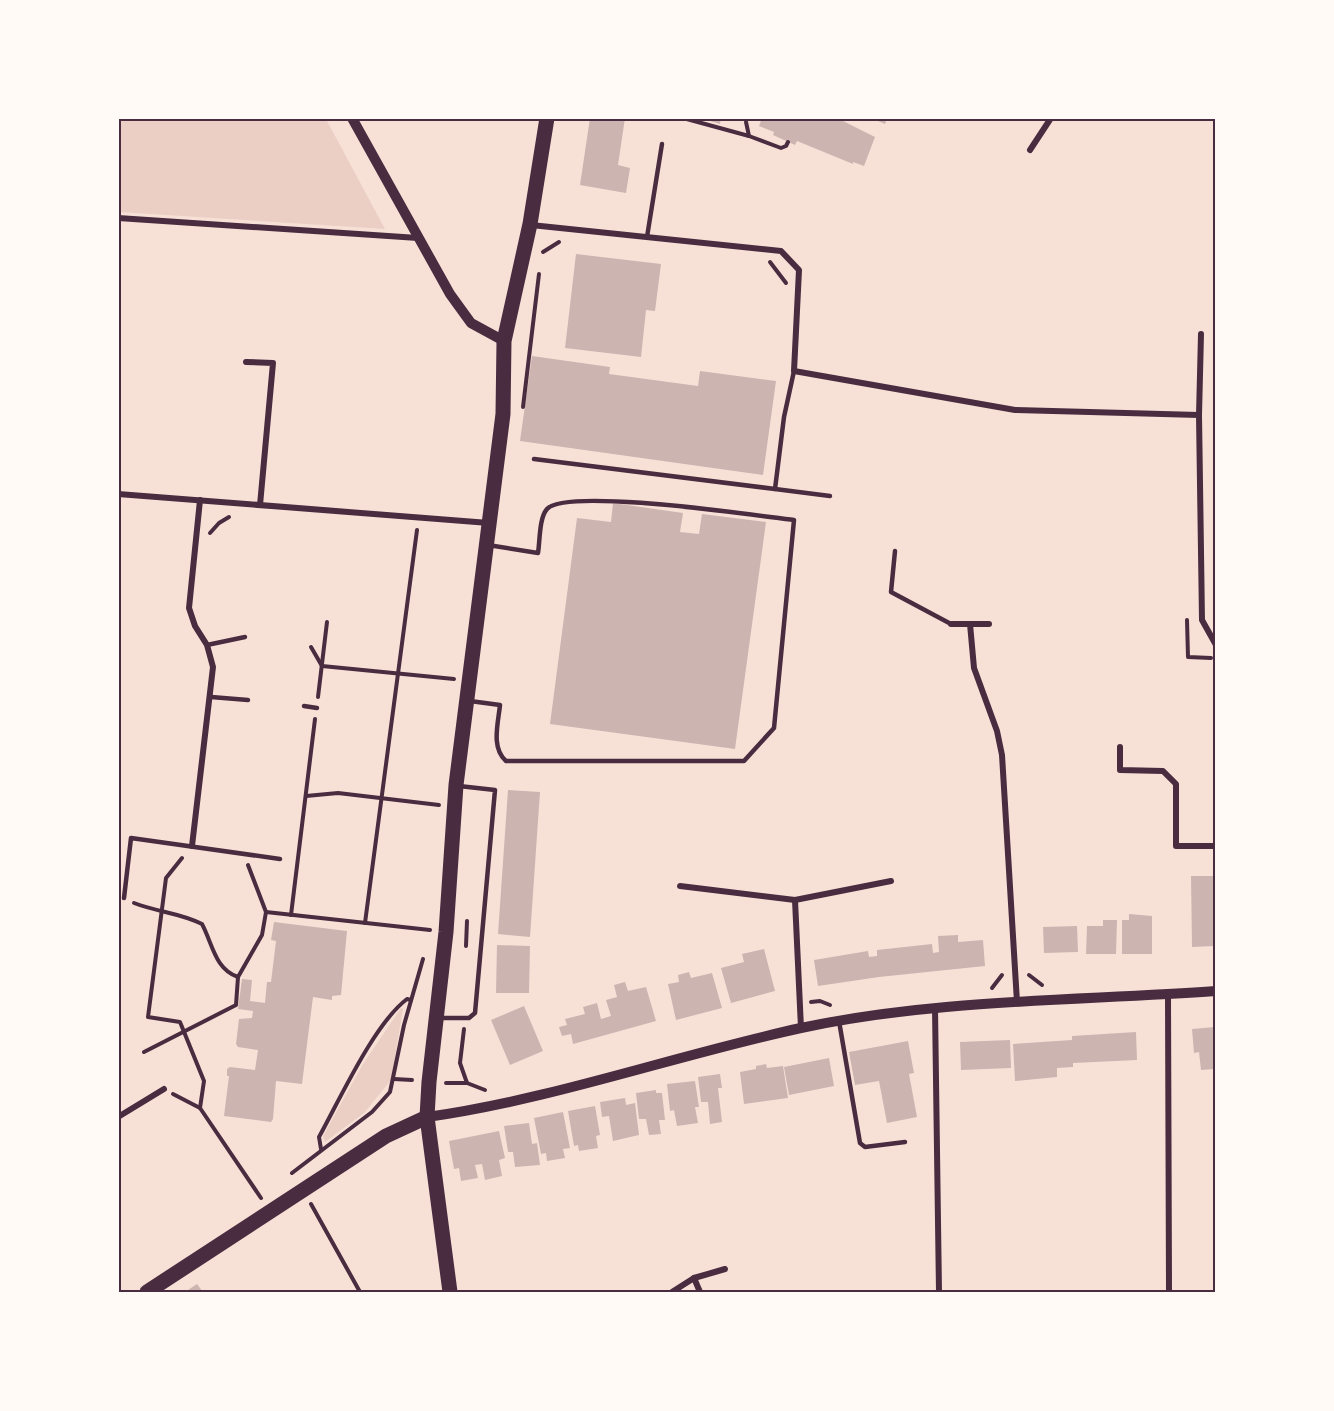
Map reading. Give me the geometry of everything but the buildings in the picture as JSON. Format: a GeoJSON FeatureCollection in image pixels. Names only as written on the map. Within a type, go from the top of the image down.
{"type":"FeatureCollection","features":[{"type":"Feature","properties":{"kind":"main road"},"geometry":{"type":"LineString","coordinates":[[450,1293],[427,1117],[446,932],[456,785],[491,524],[503,414],[504,341],[530,224],[547,118]]}},
{"type":"Feature","properties":{"kind":"main road"},"geometry":{"type":"LineString","coordinates":[[148,1292],[386,1136],[427,1117]]}},
{"type":"Feature","properties":{"kind":"street"},"geometry":{"type":"LineString","coordinates":[[352,118],[450,294],[471,323],[504,341]]}},
{"type":"Feature","properties":{"kind":"street"},"geometry":{"type":"LineString","coordinates":[[1030,150],[1052,118]]}},
{"type":"Feature","properties":{"kind":"street"},"geometry":{"type":"LineString","coordinates":[[118,218],[418,238]]}},
{"type":"Feature","properties":{"kind":"street"},"geometry":{"type":"LineString","coordinates":[[530,224],[781,251],[799,270],[794,370],[1015,410],[1198,415]]}},
{"type":"Feature","properties":{"kind":"street"},"geometry":{"type":"LineString","coordinates":[[1201,334],[1198,415],[1202,620],[1215,645]]}},
{"type":"Feature","properties":{"kind":"street"},"geometry":{"type":"LineString","coordinates":[[246,362],[273,363],[260,505]]}},
{"type":"Feature","properties":{"kind":"street"},"geometry":{"type":"LineString","coordinates":[[118,494],[491,524]]}},
{"type":"Feature","properties":{"kind":"street"},"geometry":{"type":"LineString","coordinates":[[192,846],[213,667],[207,645],[195,626],[189,608],[200,500]]}},
{"type":"Feature","properties":{"kind":"street"},"geometry":{"type":"LineString","coordinates":[[951,624],[988,624]]}},
{"type":"Feature","properties":{"kind":"street"},"geometry":{"type":"LineString","coordinates":[[970,624],[974,668],[997,731],[1002,755],[1017,1004]]}},
{"type":"Feature","properties":{"kind":"street"},"geometry":{"type":"LineString","coordinates":[[1119,747],[1119,770],[1163,771],[1176,784],[1176,846],[1215,846]]}},
{"type":"Feature","properties":{"kind":"street"},"geometry":{"type":"LineString","coordinates":[[680,886],[795,900],[891,881]]}},
{"type":"Feature","properties":{"kind":"street"},"geometry":{"type":"LineString","coordinates":[[795,900],[801,1028]]}},
{"type":"Feature","properties":{"kind":"street"},"geometry":{"type":"LineString","coordinates":[[427,1117],[506,1104],[801,1028],[839,1021],[935,1008],[1215,991]]}},
{"type":"Feature","properties":{"kind":"street"},"geometry":{"type":"LineString","coordinates":[[1167,995],[1169,1293]]}},
{"type":"Feature","properties":{"kind":"street"},"geometry":{"type":"LineString","coordinates":[[935,1008],[939,1293]]}},
{"type":"Feature","properties":{"kind":"street"},"geometry":{"type":"LineString","coordinates":[[118,1117],[164,1089]]}},
{"type":"Feature","properties":{"kind":"street"},"geometry":{"type":"LineString","coordinates":[[672,1292],[694,1278],[725,1269]]}},
{"type":"Feature","properties":{"kind":"street"},"geometry":{"type":"LineString","coordinates":[[694,1278],[699,1293]]}},
{"type":"Feature","properties":{"kind":"lane"},"geometry":{"type":"LineString","coordinates":[[647,237],[662,144]]}},
{"type":"Feature","properties":{"kind":"lane"},"geometry":{"type":"LineString","coordinates":[[775,489],[784,417],[794,370]]}},
{"type":"Feature","properties":{"kind":"lane"},"geometry":{"type":"LineString","coordinates":[[534,459],[830,496]]}},
{"type":"Feature","properties":{"kind":"lane"},"geometry":{"type":"LineString","coordinates":[[468,700],[500,705],[496,742],[499,755],[506,761],[744,761],[774,728],[794,520],[607,500],[554,504],[547,509],[544,516],[538,554],[488,545]]}},
{"type":"Feature","properties":{"kind":"lane"},"geometry":{"type":"LineString","coordinates":[[895,551],[891,592],[951,624]]}},
{"type":"Feature","properties":{"kind":"lane"},"geometry":{"type":"LineString","coordinates":[[207,645],[244,637]]}},
{"type":"Feature","properties":{"kind":"lane"},"geometry":{"type":"LineString","coordinates":[[211,697],[248,700]]}},
{"type":"Feature","properties":{"kind":"lane"},"geometry":{"type":"LineString","coordinates":[[304,706],[317,708]]}},
{"type":"Feature","properties":{"kind":"lane"},"geometry":{"type":"LineString","coordinates":[[437,1018],[469,1018],[475,1013],[495,790],[456,785]]}},
{"type":"Feature","properties":{"kind":"lane"},"geometry":{"type":"LineString","coordinates":[[124,898],[131,838],[280,859]]}},
{"type":"Feature","properties":{"kind":"lane"},"geometry":{"type":"LineString","coordinates":[[839,1021],[860,1143],[865,1147],[905,1142]]}},
{"type":"Feature","properties":{"kind":"path"},"geometry":{"type":"LineString","coordinates":[[683,118],[781,147],[786,146],[788,142]]}},
{"type":"Feature","properties":{"kind":"path"},"geometry":{"type":"LineString","coordinates":[[746,122],[749,136]]}},
{"type":"Feature","properties":{"kind":"path"},"geometry":{"type":"LineString","coordinates":[[209,539],[219,523],[234,516]]}},
{"type":"Feature","properties":{"kind":"path"},"geometry":{"type":"LineString","coordinates":[[365,923],[419,518]]}},
{"type":"Feature","properties":{"kind":"path"},"geometry":{"type":"LineString","coordinates":[[407,530],[429,531]]}},
{"type":"Feature","properties":{"kind":"path"},"geometry":{"type":"LineString","coordinates":[[291,915],[327,622]]}},
{"type":"Feature","properties":{"kind":"path"},"geometry":{"type":"LineString","coordinates":[[311,647],[322,666]]}},
{"type":"Feature","properties":{"kind":"path"},"geometry":{"type":"LineString","coordinates":[[322,666],[470,681]]}},
{"type":"Feature","properties":{"kind":"path"},"geometry":{"type":"LineString","coordinates":[[448,690],[451,667]]}},
{"type":"Feature","properties":{"kind":"path"},"geometry":{"type":"LineString","coordinates":[[306,796],[338,793],[455,807]]}},
{"type":"Feature","properties":{"kind":"path"},"geometry":{"type":"LineString","coordinates":[[434,815],[435,798]]}},
{"type":"Feature","properties":{"kind":"path"},"geometry":{"type":"LineString","coordinates":[[192,846],[166,878],[148,1017],[180,1022],[204,1081],[200,1108]]}},
{"type":"Feature","properties":{"kind":"path"},"geometry":{"type":"LineString","coordinates":[[144,1052],[236,1005],[238,977],[262,935],[266,912],[243,853]]}},
{"type":"Feature","properties":{"kind":"path"},"geometry":{"type":"LineString","coordinates":[[124,898],[151,910],[189,917],[202,924],[220,966],[227,974],[238,977]]}},
{"type":"Feature","properties":{"kind":"path"},"geometry":{"type":"LineString","coordinates":[[266,912],[446,932]]}},
{"type":"Feature","properties":{"kind":"path"},"geometry":{"type":"LineString","coordinates":[[427,936],[428,920]]}},
{"type":"Feature","properties":{"kind":"path"},"geometry":{"type":"LineString","coordinates":[[285,1179],[321,1149],[372,1112],[390,1092],[425,950]]}},
{"type":"Feature","properties":{"kind":"path"},"geometry":{"type":"LineString","coordinates":[[321,1149],[319,1137],[360,1061],[399,1005],[407,999],[411,1000]]}},
{"type":"Feature","properties":{"kind":"path"},"geometry":{"type":"LineString","coordinates":[[164,1089],[200,1108],[270,1211]]}},
{"type":"Feature","properties":{"kind":"path"},"geometry":{"type":"LineString","coordinates":[[332,1142],[335,1147]]}},
{"type":"Feature","properties":{"kind":"path"},"geometry":{"type":"LineString","coordinates":[[303,1191],[360,1293]]}},
{"type":"Feature","properties":{"kind":"path"},"geometry":{"type":"LineString","coordinates":[[261,1198],[269,1192]]}},
{"type":"Feature","properties":{"kind":"shaded area"},"geometry":{"type":"Polygon","coordinates":[[[118,119],[326,119],[385,229],[119,212],[118,119]]]}},
{"type":"Feature","properties":{"kind":"shaded area"},"geometry":{"type":"Polygon","coordinates":[[[401,1008],[403,1009],[391,1080],[364,1113],[325,1142],[323,1136],[363,1064],[401,1008]]]}}]}
